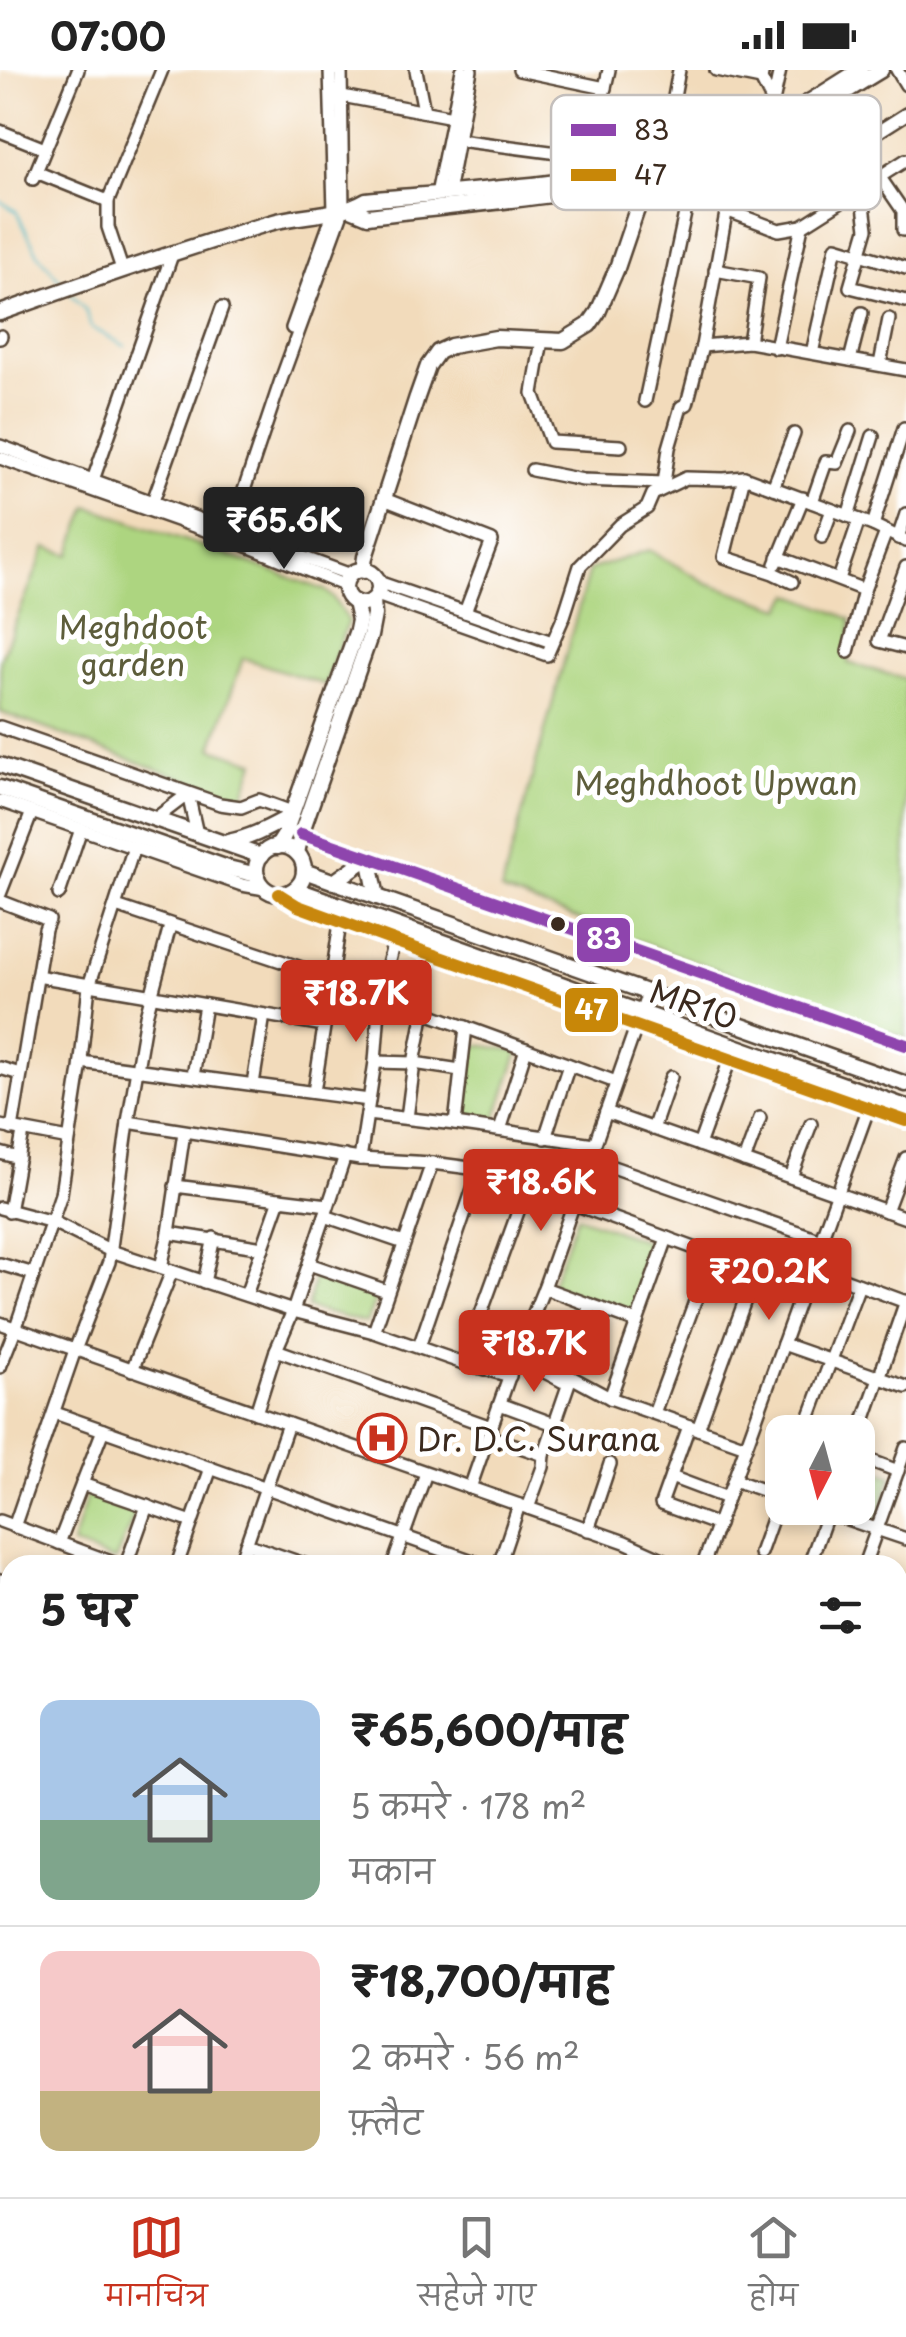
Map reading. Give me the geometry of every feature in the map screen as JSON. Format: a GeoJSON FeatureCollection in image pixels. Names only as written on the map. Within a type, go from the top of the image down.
{"type":"FeatureCollection","features":[{"type":"Feature","properties":{"kind":"main road"},"geometry":{"type":"LineString","coordinates":[[820,95],[860,70]]}},
{"type":"Feature","properties":{"kind":"main road"},"geometry":{"type":"LineString","coordinates":[[844,80],[881,70]]}},
{"type":"Feature","properties":{"kind":"main road"},"geometry":{"type":"LineString","coordinates":[[0,313],[276,220],[343,210],[366,200],[551,182]]}},
{"type":"Feature","properties":{"kind":"main road"},"geometry":{"type":"LineString","coordinates":[[343,210],[368,216],[551,194]]}},
{"type":"Feature","properties":{"kind":"main road"},"geometry":{"type":"LineString","coordinates":[[376,592],[364,604],[348,595],[365,557],[428,366],[438,352],[450,346],[496,338],[562,341],[590,326],[617,268],[637,210]]}},
{"type":"Feature","properties":{"kind":"main road"},"geometry":{"type":"LineString","coordinates":[[297,853],[370,636],[376,592],[372,574],[353,577]]}},
{"type":"Feature","properties":{"kind":"main road"},"geometry":{"type":"LineString","coordinates":[[267,886],[258,862],[284,836],[357,630],[355,602]]}},
{"type":"Feature","properties":{"kind":"main road"},"geometry":{"type":"LineString","coordinates":[[0,765],[261,856]]}},
{"type":"Feature","properties":{"kind":"main road"},"geometry":{"type":"LineString","coordinates":[[0,788],[228,868],[267,886],[295,889],[303,878],[304,865],[297,853],[277,846]]}},
{"type":"Feature","properties":{"kind":"main road"},"geometry":{"type":"LineString","coordinates":[[223,843],[243,840],[292,814]]}},
{"type":"Feature","properties":{"kind":"main road"},"geometry":{"type":"LineString","coordinates":[[334,882],[369,858],[377,897]]}},
{"type":"Feature","properties":{"kind":"main road","name":"MR10"},"geometry":{"type":"LineString","coordinates":[[304,871],[906,1084]]}},
{"type":"Feature","properties":{"kind":"main road","name":"MR10"},"geometry":{"type":"LineString","coordinates":[[295,889],[342,914],[871,1101],[906,1107]]}},
{"type":"Feature","properties":{"kind":"street"},"geometry":{"type":"LineString","coordinates":[[78,70],[34,176],[108,201]]}},
{"type":"Feature","properties":{"kind":"street"},"geometry":{"type":"LineString","coordinates":[[122,269],[108,226],[108,201],[162,70]]}},
{"type":"Feature","properties":{"kind":"street"},"geometry":{"type":"LineString","coordinates":[[330,70],[343,210]]}},
{"type":"Feature","properties":{"kind":"street"},"geometry":{"type":"LineString","coordinates":[[226,533],[312,282],[343,210],[342,70]]}},
{"type":"Feature","properties":{"kind":"street"},"geometry":{"type":"LineString","coordinates":[[416,70],[424,111]]}},
{"type":"Feature","properties":{"kind":"street"},"geometry":{"type":"LineString","coordinates":[[442,194],[462,70]]}},
{"type":"Feature","properties":{"kind":"street"},"geometry":{"type":"LineString","coordinates":[[442,194],[458,140],[457,118],[472,70]]}},
{"type":"Feature","properties":{"kind":"street"},"geometry":{"type":"LineString","coordinates":[[519,70],[605,88]]}},
{"type":"Feature","properties":{"kind":"street"},"geometry":{"type":"LineString","coordinates":[[603,95],[609,70]]}},
{"type":"Feature","properties":{"kind":"street"},"geometry":{"type":"LineString","coordinates":[[674,95],[679,70]]}},
{"type":"Feature","properties":{"kind":"street"},"geometry":{"type":"LineString","coordinates":[[716,70],[762,75]]}},
{"type":"Feature","properties":{"kind":"street"},"geometry":{"type":"LineString","coordinates":[[775,95],[780,70]]}},
{"type":"Feature","properties":{"kind":"street"},"geometry":{"type":"LineString","coordinates":[[844,80],[862,90],[895,70],[906,85]]}},
{"type":"Feature","properties":{"kind":"street"},"geometry":{"type":"LineString","coordinates":[[342,96],[457,118]]}},
{"type":"Feature","properties":{"kind":"street"},"geometry":{"type":"LineString","coordinates":[[881,130],[906,114]]}},
{"type":"Feature","properties":{"kind":"street"},"geometry":{"type":"LineString","coordinates":[[0,131],[45,150]]}},
{"type":"Feature","properties":{"kind":"street"},"geometry":{"type":"LineString","coordinates":[[458,140],[551,151]]}},
{"type":"Feature","properties":{"kind":"street"},"geometry":{"type":"LineString","coordinates":[[881,175],[906,160]]}},
{"type":"Feature","properties":{"kind":"street"},"geometry":{"type":"LineString","coordinates":[[881,179],[903,211],[905,230],[890,228]]}},
{"type":"Feature","properties":{"kind":"street"},"geometry":{"type":"LineString","coordinates":[[644,401],[685,210]]}},
{"type":"Feature","properties":{"kind":"street"},"geometry":{"type":"LineString","coordinates":[[376,592],[547,655],[580,566],[620,526],[647,508],[653,494],[665,484],[669,448],[681,406],[687,404],[702,346],[726,210],[779,230],[802,226],[828,210]]}},
{"type":"Feature","properties":{"kind":"street"},"geometry":{"type":"LineString","coordinates":[[865,210],[867,228],[850,288],[906,301]]}},
{"type":"Feature","properties":{"kind":"street"},"geometry":{"type":"LineString","coordinates":[[776,348],[802,226]]}},
{"type":"Feature","properties":{"kind":"street"},"geometry":{"type":"LineString","coordinates":[[812,353],[836,247],[906,268]]}},
{"type":"Feature","properties":{"kind":"street"},"geometry":{"type":"LineString","coordinates":[[94,480],[173,252]]}},
{"type":"Feature","properties":{"kind":"street"},"geometry":{"type":"LineString","coordinates":[[715,270],[759,278],[749,342]]}},
{"type":"Feature","properties":{"kind":"street"},"geometry":{"type":"LineString","coordinates":[[153,501],[222,308]]}},
{"type":"Feature","properties":{"kind":"street"},"geometry":{"type":"LineString","coordinates":[[850,360],[862,313]]}},
{"type":"Feature","properties":{"kind":"street"},"geometry":{"type":"LineString","coordinates":[[880,364],[890,319]]}},
{"type":"Feature","properties":{"kind":"street"},"geometry":{"type":"LineString","coordinates":[[542,340],[533,393],[550,442],[621,446]]}},
{"type":"Feature","properties":{"kind":"street"},"geometry":{"type":"LineString","coordinates":[[702,346],[749,342],[906,370]]}},
{"type":"Feature","properties":{"kind":"street"},"geometry":{"type":"LineString","coordinates":[[873,525],[904,428]]}},
{"type":"Feature","properties":{"kind":"street"},"geometry":{"type":"LineString","coordinates":[[773,573],[826,462],[837,462],[850,431]]}},
{"type":"Feature","properties":{"kind":"street"},"geometry":{"type":"LineString","coordinates":[[773,488],[794,434]]}},
{"type":"Feature","properties":{"kind":"street"},"geometry":{"type":"LineString","coordinates":[[839,579],[874,436]]}},
{"type":"Feature","properties":{"kind":"street"},"geometry":{"type":"LineString","coordinates":[[0,446],[153,501],[226,533]]}},
{"type":"Feature","properties":{"kind":"street"},"geometry":{"type":"LineString","coordinates":[[0,458],[353,577]]}},
{"type":"Feature","properties":{"kind":"street"},"geometry":{"type":"LineString","coordinates":[[532,470],[584,480],[665,484],[686,478],[744,477],[897,537]]}},
{"type":"Feature","properties":{"kind":"street"},"geometry":{"type":"LineString","coordinates":[[744,477],[724,557],[792,582]]}},
{"type":"Feature","properties":{"kind":"street"},"geometry":{"type":"LineString","coordinates":[[384,499],[492,541],[465,612]]}},
{"type":"Feature","properties":{"kind":"street"},"geometry":{"type":"LineString","coordinates":[[822,537],[832,510]]}},
{"type":"Feature","properties":{"kind":"street"},"geometry":{"type":"LineString","coordinates":[[848,652],[864,590],[897,537],[906,514]]}},
{"type":"Feature","properties":{"kind":"street"},"geometry":{"type":"LineString","coordinates":[[778,557],[864,590]]}},
{"type":"Feature","properties":{"kind":"street"},"geometry":{"type":"LineString","coordinates":[[906,567],[880,641],[906,648]]}},
{"type":"Feature","properties":{"kind":"street"},"geometry":{"type":"LineString","coordinates":[[376,592],[465,612],[552,642]]}},
{"type":"Feature","properties":{"kind":"street"},"geometry":{"type":"LineString","coordinates":[[0,727],[220,804],[241,806],[259,800],[292,814]]}},
{"type":"Feature","properties":{"kind":"street"},"geometry":{"type":"LineString","coordinates":[[156,819],[188,794]]}},
{"type":"Feature","properties":{"kind":"street"},"geometry":{"type":"LineString","coordinates":[[188,794],[197,834]]}},
{"type":"Feature","properties":{"kind":"street"},"geometry":{"type":"LineString","coordinates":[[0,800],[242,885],[267,886],[298,906],[342,914],[394,940],[638,1019],[730,1058],[871,1101],[906,1121]]}},
{"type":"Feature","properties":{"kind":"street"},"geometry":{"type":"LineString","coordinates":[[32,812],[0,897],[48,920],[12,1129],[18,1158],[4,1210],[53,1222],[111,1251],[246,1296],[510,1376]]}},
{"type":"Feature","properties":{"kind":"street"},"geometry":{"type":"LineString","coordinates":[[59,894],[81,829]]}},
{"type":"Feature","properties":{"kind":"street"},"geometry":{"type":"LineString","coordinates":[[301,834],[906,1046]]}},
{"type":"Feature","properties":{"kind":"street"},"geometry":{"type":"LineString","coordinates":[[0,1368],[53,1222],[90,986],[134,847]]}},
{"type":"Feature","properties":{"kind":"street"},"geometry":{"type":"LineString","coordinates":[[116,906],[332,978]]}},
{"type":"Feature","properties":{"kind":"street"},"geometry":{"type":"LineString","coordinates":[[314,1092],[342,914]]}},
{"type":"Feature","properties":{"kind":"street"},"geometry":{"type":"LineString","coordinates":[[14,1528],[74,1350],[110,1262],[146,1016],[170,926]]}},
{"type":"Feature","properties":{"kind":"street"},"geometry":{"type":"LineString","coordinates":[[360,1158],[375,1062],[380,996],[394,940]]}},
{"type":"Feature","properties":{"kind":"street"},"geometry":{"type":"LineString","coordinates":[[37,976],[324,1025]]}},
{"type":"Feature","properties":{"kind":"street"},"geometry":{"type":"LineString","coordinates":[[470,1488],[648,993]]}},
{"type":"Feature","properties":{"kind":"street"},"geometry":{"type":"LineString","coordinates":[[380,996],[616,1082]]}},
{"type":"Feature","properties":{"kind":"street"},"geometry":{"type":"LineString","coordinates":[[193,1076],[205,1004]]}},
{"type":"Feature","properties":{"kind":"street"},"geometry":{"type":"LineString","coordinates":[[407,1118],[424,1011]]}},
{"type":"Feature","properties":{"kind":"street"},"geometry":{"type":"LineString","coordinates":[[253,1084],[264,1015]]}},
{"type":"Feature","properties":{"kind":"street"},"geometry":{"type":"LineString","coordinates":[[455,1124],[466,1026]]}},
{"type":"Feature","properties":{"kind":"street"},"geometry":{"type":"LineString","coordinates":[[500,1130],[526,1049]]}},
{"type":"Feature","properties":{"kind":"street"},"geometry":{"type":"LineString","coordinates":[[699,1145],[730,1058]]}},
{"type":"Feature","properties":{"kind":"street"},"geometry":{"type":"LineString","coordinates":[[81,1062],[369,1100]]}},
{"type":"Feature","properties":{"kind":"street"},"geometry":{"type":"LineString","coordinates":[[375,1062],[460,1070]]}},
{"type":"Feature","properties":{"kind":"street"},"geometry":{"type":"LineString","coordinates":[[545,1138],[569,1065]]}},
{"type":"Feature","properties":{"kind":"street"},"geometry":{"type":"LineString","coordinates":[[0,1068],[20,1074]]}},
{"type":"Feature","properties":{"kind":"street"},"geometry":{"type":"LineString","coordinates":[[654,1129],[672,1077]]}},
{"type":"Feature","properties":{"kind":"street"},"geometry":{"type":"LineString","coordinates":[[707,1555],[871,1101]]}},
{"type":"Feature","properties":{"kind":"street"},"geometry":{"type":"LineString","coordinates":[[606,1112],[906,1218]]}},
{"type":"Feature","properties":{"kind":"street"},"geometry":{"type":"LineString","coordinates":[[367,1114],[594,1144]]}},
{"type":"Feature","properties":{"kind":"street"},"geometry":{"type":"LineString","coordinates":[[744,1161],[760,1118]]}},
{"type":"Feature","properties":{"kind":"street"},"geometry":{"type":"LineString","coordinates":[[128,1122],[345,1156],[531,1176],[578,1191]]}},
{"type":"Feature","properties":{"kind":"street"},"geometry":{"type":"LineString","coordinates":[[790,1177],[810,1124]]}},
{"type":"Feature","properties":{"kind":"street"},"geometry":{"type":"LineString","coordinates":[[12,1129],[69,1139]]}},
{"type":"Feature","properties":{"kind":"street"},"geometry":{"type":"LineString","coordinates":[[132,1370],[166,1269],[184,1132]]}},
{"type":"Feature","properties":{"kind":"street"},"geometry":{"type":"LineString","coordinates":[[0,1152],[18,1158]]}},
{"type":"Feature","properties":{"kind":"street"},"geometry":{"type":"LineString","coordinates":[[256,1413],[345,1156]]}},
{"type":"Feature","properties":{"kind":"street"},"geometry":{"type":"LineString","coordinates":[[886,1211],[906,1158]]}},
{"type":"Feature","properties":{"kind":"street"},"geometry":{"type":"LineString","coordinates":[[590,1159],[820,1240]]}},
{"type":"Feature","properties":{"kind":"street"},"geometry":{"type":"LineString","coordinates":[[374,1332],[432,1163]]}},
{"type":"Feature","properties":{"kind":"street"},"geometry":{"type":"LineString","coordinates":[[420,1348],[480,1171]]}},
{"type":"Feature","properties":{"kind":"street"},"geometry":{"type":"LineString","coordinates":[[463,1362],[531,1176]]}},
{"type":"Feature","properties":{"kind":"street"},"geometry":{"type":"LineString","coordinates":[[175,1186],[280,1199],[327,1210],[404,1243]]}},
{"type":"Feature","properties":{"kind":"street"},"geometry":{"type":"LineString","coordinates":[[246,1296],[280,1199]]}},
{"type":"Feature","properties":{"kind":"street"},"geometry":{"type":"LineString","coordinates":[[574,1204],[804,1288]]}},
{"type":"Feature","properties":{"kind":"street"},"geometry":{"type":"LineString","coordinates":[[169,1233],[263,1248]]}},
{"type":"Feature","properties":{"kind":"street"},"geometry":{"type":"LineString","coordinates":[[204,1282],[214,1238]]}},
{"type":"Feature","properties":{"kind":"street"},"geometry":{"type":"LineString","coordinates":[[610,1398],[667,1238]]}},
{"type":"Feature","properties":{"kind":"street"},"geometry":{"type":"LineString","coordinates":[[654,1413],[712,1255]]}},
{"type":"Feature","properties":{"kind":"street"},"geometry":{"type":"LineString","coordinates":[[0,1264],[34,1274]]}},
{"type":"Feature","properties":{"kind":"street"},"geometry":{"type":"LineString","coordinates":[[309,1264],[388,1291]]}},
{"type":"Feature","properties":{"kind":"street"},"geometry":{"type":"LineString","coordinates":[[811,1267],[906,1302],[866,1415]]}},
{"type":"Feature","properties":{"kind":"street"},"geometry":{"type":"LineString","coordinates":[[718,1524],[661,1504],[756,1270]]}},
{"type":"Feature","properties":{"kind":"street"},"geometry":{"type":"LineString","coordinates":[[810,1415],[859,1285]]}},
{"type":"Feature","properties":{"kind":"street"},"geometry":{"type":"LineString","coordinates":[[544,1288],[637,1322]]}},
{"type":"Feature","properties":{"kind":"street"},"geometry":{"type":"LineString","coordinates":[[502,1555],[543,1467],[590,1305]]}},
{"type":"Feature","properties":{"kind":"street"},"geometry":{"type":"LineString","coordinates":[[0,1323],[654,1555]]}},
{"type":"Feature","properties":{"kind":"street"},"geometry":{"type":"LineString","coordinates":[[783,1344],[906,1387]]}},
{"type":"Feature","properties":{"kind":"street"},"geometry":{"type":"LineString","coordinates":[[276,1350],[544,1455]]}},
{"type":"Feature","properties":{"kind":"street"},"geometry":{"type":"LineString","coordinates":[[516,1357],[610,1398],[746,1446]]}},
{"type":"Feature","properties":{"kind":"street"},"geometry":{"type":"LineString","coordinates":[[500,1404],[554,1424]]}},
{"type":"Feature","properties":{"kind":"street"},"geometry":{"type":"LineString","coordinates":[[55,1413],[456,1555]]}},
{"type":"Feature","properties":{"kind":"street"},"geometry":{"type":"LineString","coordinates":[[242,1555],[288,1424]]}},
{"type":"Feature","properties":{"kind":"street"},"geometry":{"type":"LineString","coordinates":[[60,1544],[103,1430]]}},
{"type":"Feature","properties":{"kind":"street"},"geometry":{"type":"LineString","coordinates":[[868,1555],[906,1448]]}},
{"type":"Feature","properties":{"kind":"street"},"geometry":{"type":"LineString","coordinates":[[875,1462],[898,1471]]}},
{"type":"Feature","properties":{"kind":"street"},"geometry":{"type":"LineString","coordinates":[[588,1530],[610,1464]]}},
{"type":"Feature","properties":{"kind":"street"},"geometry":{"type":"LineString","coordinates":[[181,1555],[211,1468]]}},
{"type":"Feature","properties":{"kind":"street"},"geometry":{"type":"LineString","coordinates":[[397,1555],[426,1472]]}},
{"type":"Feature","properties":{"kind":"street"},"geometry":{"type":"LineString","coordinates":[[670,1477],[727,1498]]}},
{"type":"Feature","properties":{"kind":"street"},"geometry":{"type":"LineString","coordinates":[[734,1480],[765,1490]]}},
{"type":"Feature","properties":{"kind":"street"},"geometry":{"type":"LineString","coordinates":[[82,1484],[192,1522]]}},
{"type":"Feature","properties":{"kind":"street"},"geometry":{"type":"LineString","coordinates":[[127,1555],[147,1506]]}},
{"type":"Feature","properties":{"kind":"street"},"geometry":{"type":"LineString","coordinates":[[0,1521],[93,1555]]}},
{"type":"Feature","properties":{"kind":"street"},"geometry":{"type":"LineString","coordinates":[[760,1553],[771,1525]]}},
{"type":"Feature","properties":{"kind":"street"},"geometry":{"type":"LineString","coordinates":[[813,1555],[823,1525]]}},
{"type":"Feature","properties":{"kind":"street"},"geometry":{"type":"LineString","coordinates":[[865,1525],[906,1539]]}},
{"type":"Feature","properties":{"kind":"street"},"geometry":{"type":"LineString","coordinates":[[246,1544],[278,1555]]}},
{"type":"Feature","properties":{"kind":"green space","name":"Meghdoot garden"},"geometry":{"type":"Polygon","coordinates":[[[88,506],[325,590],[348,621],[325,685],[243,658],[212,748],[255,762],[242,800],[0,712],[0,660],[46,547],[70,555],[88,506]]]}},
{"type":"Feature","properties":{"kind":"green space","name":"Meghdhoot Upwan"},"geometry":{"type":"Polygon","coordinates":[[[649,550],[707,583],[782,608],[791,594],[851,619],[848,663],[906,679],[906,1038],[501,891],[589,570],[649,550]]]}},
{"type":"Feature","properties":{"kind":"green space"},"geometry":{"type":"Polygon","coordinates":[[[473,1044],[519,1051],[494,1125],[464,1123],[473,1044]]]}},
{"type":"Feature","properties":{"kind":"green space"},"geometry":{"type":"Polygon","coordinates":[[[577,1216],[659,1246],[631,1321],[551,1285],[577,1216]]]}},
{"type":"Feature","properties":{"kind":"green space"},"geometry":{"type":"Polygon","coordinates":[[[315,1272],[379,1291],[366,1323],[307,1308],[315,1272]]]}},
{"type":"Feature","properties":{"kind":"green space"},"geometry":{"type":"Polygon","coordinates":[[[875,1470],[892,1476],[875,1523],[875,1470]]]}},
{"type":"Feature","properties":{"kind":"green space"},"geometry":{"type":"Polygon","coordinates":[[[89,1488],[137,1508],[117,1555],[99,1555],[72,1545],[89,1488]]]}},
{"type":"Feature","properties":{"kind":"waterway"},"geometry":{"type":"LineString","coordinates":[[0,201],[16,211],[38,254],[63,284]]}},
{"type":"Feature","properties":{"kind":"waterway"},"geometry":{"type":"LineString","coordinates":[[71,294],[85,310],[91,327],[125,346]]}},
{"type":"Feature","properties":{"kind":"transit line","name":"83"},"geometry":{"type":"LineString","coordinates":[[301,834],[906,1045]]}},
{"type":"Feature","properties":{"kind":"transit line","name":"47"},"geometry":{"type":"LineString","coordinates":[[279,894],[298,906],[394,941],[906,1121]]}},
{"type":"Feature","properties":{"kind":"place","name":"Dr. D.C. Surana"},"geometry":{"type":"Point","coordinates":[382,1438]}}]}
